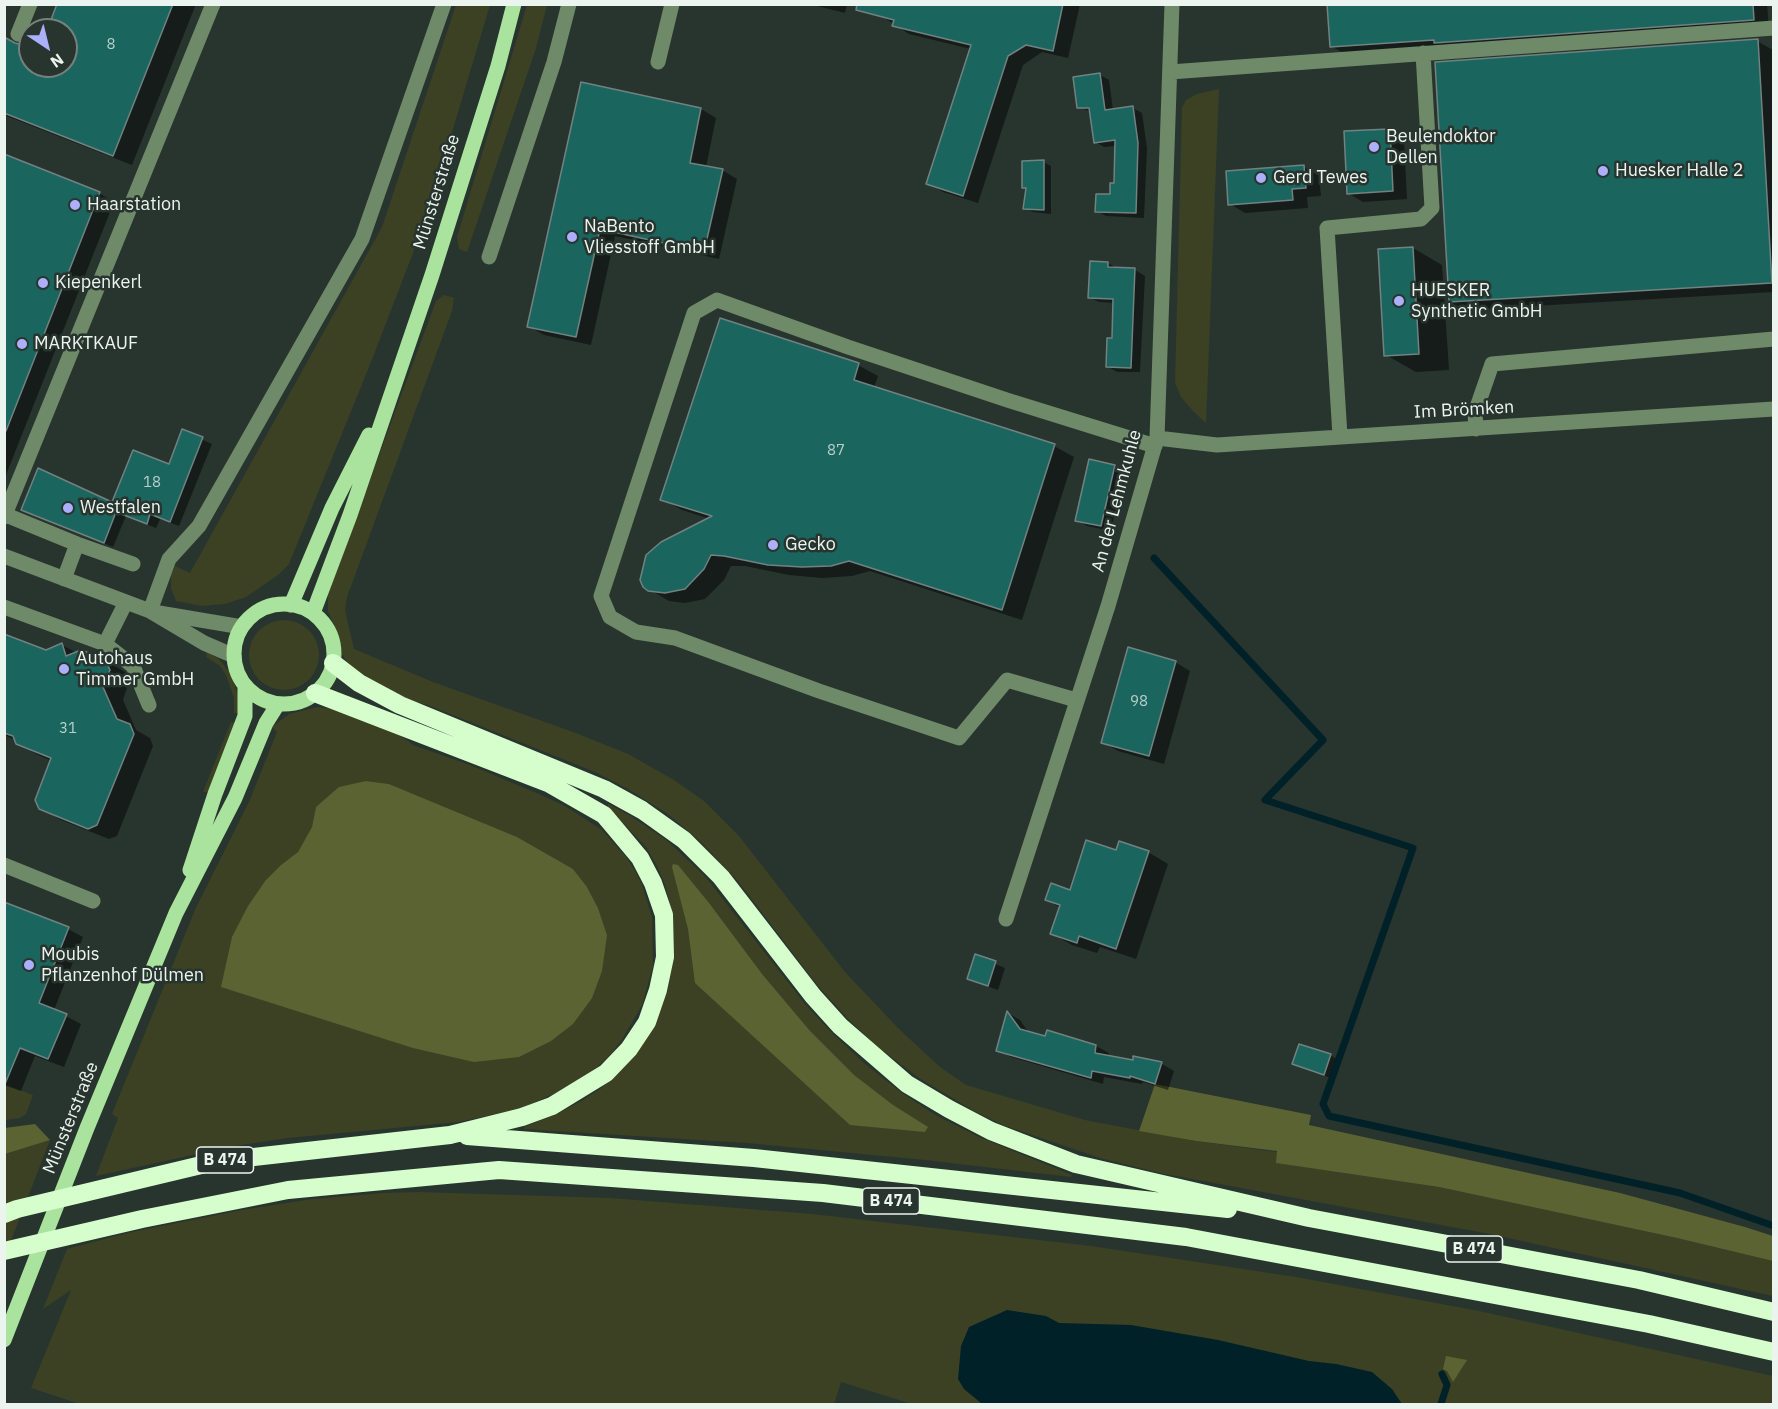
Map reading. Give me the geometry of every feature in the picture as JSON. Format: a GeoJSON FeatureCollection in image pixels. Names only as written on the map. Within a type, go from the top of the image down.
{"type":"FeatureCollection","features":[{"type":"Feature","properties":{"kind":"highway"},"geometry":{"type":"LineString","coordinates":[[333,663],[359,683],[400,705],[604,789],[642,810],[684,840],[721,877],[798,977],[840,1026],[907,1084],[949,1109],[992,1131],[1076,1164],[1309,1218]]}},
{"type":"Feature","properties":{"kind":"highway"},"geometry":{"type":"LineString","coordinates":[[315,693],[548,783],[604,815],[640,858],[653,883],[664,915],[665,957],[658,990],[647,1022],[628,1050],[606,1073],[552,1106],[522,1117],[450,1135]]}},
{"type":"Feature","properties":{"kind":"highway","name":"B 474"},"geometry":{"type":"LineString","coordinates":[[4,1214],[218,1161],[450,1135],[754,1158],[1309,1218],[1639,1280],[1773,1312]]}},
{"type":"Feature","properties":{"kind":"highway","name":"B 474"},"geometry":{"type":"LineString","coordinates":[[4,1251],[141,1219],[288,1190],[499,1170],[823,1193],[1186,1237],[1649,1324],[1773,1352]]}},
{"type":"Feature","properties":{"kind":"main road","name":"Münsterstraße"},"geometry":{"type":"LineString","coordinates":[[313,613],[350,515],[432,275],[498,66],[514,4]]}},
{"type":"Feature","properties":{"kind":"main road","name":"Münsterstraße"},"geometry":{"type":"LineString","coordinates":[[291,605],[332,508],[392,390]]}},
{"type":"Feature","properties":{"kind":"main road"},"geometry":{"type":"LineString","coordinates":[[277,605],[302,607],[313,613],[323,622],[334,648],[333,663],[324,684],[304,700],[291,704],[278,704],[266,700],[245,686],[237,672],[234,656],[236,641],[242,627],[251,616],[277,605]]}},
{"type":"Feature","properties":{"kind":"main road","name":"Münsterstraße"},"geometry":{"type":"LineString","coordinates":[[176,913],[214,794],[245,716],[245,686]]}},
{"type":"Feature","properties":{"kind":"main road","name":"Münsterstraße"},"geometry":{"type":"LineString","coordinates":[[4,1340],[87,1128],[176,913],[235,798],[266,723],[278,704]]}},
{"type":"Feature","properties":{"kind":"street"},"geometry":{"type":"LineString","coordinates":[[24,18],[30,4]]}},
{"type":"Feature","properties":{"kind":"street"},"geometry":{"type":"LineString","coordinates":[[134,564],[5,516],[213,4]]}},
{"type":"Feature","properties":{"kind":"street"},"geometry":{"type":"LineString","coordinates":[[150,612],[169,559],[199,526],[362,239],[444,4]]}},
{"type":"Feature","properties":{"kind":"street"},"geometry":{"type":"LineString","coordinates":[[489,256],[554,62],[569,4]]}},
{"type":"Feature","properties":{"kind":"street"},"geometry":{"type":"LineString","coordinates":[[658,62],[672,4]]}},
{"type":"Feature","properties":{"kind":"street","name":"An der Lehmkuhle"},"geometry":{"type":"LineString","coordinates":[[1006,919],[1108,606],[1156,442],[1172,4]]}},
{"type":"Feature","properties":{"kind":"street"},"geometry":{"type":"LineString","coordinates":[[1170,72],[1773,28]]}},
{"type":"Feature","properties":{"kind":"street"},"geometry":{"type":"LineString","coordinates":[[1340,436],[1327,228],[1421,219],[1432,208],[1423,53]]}},
{"type":"Feature","properties":{"kind":"street","name":"Im Brömken"},"geometry":{"type":"LineString","coordinates":[[1076,700],[1007,680],[959,738],[819,691],[675,638],[636,632],[610,618],[601,596],[694,313],[717,300],[995,396],[1156,442],[1217,445],[1773,409]]}},
{"type":"Feature","properties":{"kind":"street"},"geometry":{"type":"LineString","coordinates":[[1476,429],[1475,413],[1492,364],[1773,339]]}},
{"type":"Feature","properties":{"kind":"street"},"geometry":{"type":"LineString","coordinates":[[64,579],[77,544]]}},
{"type":"Feature","properties":{"kind":"street"},"geometry":{"type":"LineString","coordinates":[[4,556],[150,612],[234,656]]}},
{"type":"Feature","properties":{"kind":"street"},"geometry":{"type":"LineString","coordinates":[[105,644],[126,602]]}},
{"type":"Feature","properties":{"kind":"street"},"geometry":{"type":"LineString","coordinates":[[4,607],[105,644],[133,666],[149,705]]}},
{"type":"Feature","properties":{"kind":"street"},"geometry":{"type":"LineString","coordinates":[[150,612],[242,627]]}},
{"type":"Feature","properties":{"kind":"street"},"geometry":{"type":"LineString","coordinates":[[4,865],[93,901]]}},
{"type":"Feature","properties":{"kind":"green space"},"geometry":{"type":"Polygon","coordinates":[[[456,5],[490,5],[413,253],[289,564],[278,575],[246,597],[225,604],[202,606],[176,601],[171,588],[171,575],[175,566],[190,573],[382,227],[456,5]]]}},
{"type":"Feature","properties":{"kind":"green space"},"geometry":{"type":"Polygon","coordinates":[[[527,5],[547,5],[536,48],[467,252],[459,249],[457,237],[527,5]]]}},
{"type":"Feature","properties":{"kind":"green space"},"geometry":{"type":"Polygon","coordinates":[[[1219,89],[1206,423],[1181,397],[1175,383],[1182,108],[1186,100],[1197,94],[1219,89]]]}},
{"type":"Feature","properties":{"kind":"green space"},"geometry":{"type":"Polygon","coordinates":[[[444,295],[454,298],[452,311],[347,597],[345,610],[354,649],[433,682],[628,754],[674,780],[704,801],[739,836],[845,972],[900,1030],[940,1067],[966,1085],[1085,1120],[1195,1141],[1277,1152],[1277,1163],[1439,1187],[1773,1261],[1773,1296],[1490,1234],[1160,1173],[1100,1158],[1003,1125],[976,1112],[919,1078],[878,1047],[818,986],[737,880],[702,843],[668,814],[595,772],[428,705],[402,700],[376,686],[347,663],[342,654],[338,635],[328,611],[328,593],[436,301],[444,295]]]}},
{"type":"Feature","properties":{"kind":"green space"},"geometry":{"type":"Polygon","coordinates":[[[277,620],[291,620],[304,626],[313,635],[319,648],[317,668],[309,680],[291,690],[277,690],[264,684],[255,675],[249,662],[249,648],[255,635],[264,626],[277,620]]]}},
{"type":"Feature","properties":{"kind":"green space"},"geometry":{"type":"Polygon","coordinates":[[[207,652],[218,658],[231,674],[238,695],[238,713],[234,713],[234,698],[226,675],[220,666],[206,657],[207,652]]]}},
{"type":"Feature","properties":{"kind":"green space"},"geometry":{"type":"Polygon","coordinates":[[[318,707],[332,709],[393,730],[413,745],[470,765],[565,806],[602,830],[635,871],[652,917],[653,966],[642,1005],[623,1038],[596,1068],[560,1091],[522,1108],[459,1122],[287,1138],[229,1147],[96,1176],[118,1118],[112,1114],[195,910],[249,802],[277,732],[272,727],[289,714],[318,707]],[[366,781],[316,807],[312,827],[298,852],[265,881],[248,906],[607,935],[598,908],[587,887],[573,869],[517,837],[389,784],[366,781]]]}},
{"type":"Feature","properties":{"kind":"green space"},"geometry":{"type":"Polygon","coordinates":[[[231,722],[235,723],[208,792],[203,792],[231,722]]]}},
{"type":"Feature","properties":{"kind":"green space"},"geometry":{"type":"Polygon","coordinates":[[[366,781],[389,784],[517,837],[573,869],[587,887],[598,908],[607,935],[602,971],[592,998],[573,1024],[551,1041],[519,1057],[474,1062],[413,1048],[221,987],[232,937],[248,906],[265,881],[298,852],[312,827],[316,807],[339,787],[366,781]]]}},
{"type":"Feature","properties":{"kind":"green space"},"geometry":{"type":"Polygon","coordinates":[[[608,804],[665,839],[704,875],[805,1004],[865,1064],[902,1093],[937,1116],[979,1137],[1072,1175],[1071,1177],[747,1143],[524,1129],[583,1100],[616,1075],[661,1009],[668,990],[672,966],[673,925],[664,882],[646,847],[608,807],[608,804]]]}},
{"type":"Feature","properties":{"kind":"green space"},"geometry":{"type":"Polygon","coordinates":[[[673,864],[678,865],[762,974],[810,1031],[854,1075],[893,1105],[928,1127],[925,1132],[850,1125],[695,983],[688,929],[673,864]]]}},
{"type":"Feature","properties":{"kind":"green space"},"geometry":{"type":"Polygon","coordinates":[[[4,1084],[33,1095],[26,1114],[20,1118],[5,1120],[4,1084]]]}},
{"type":"Feature","properties":{"kind":"green space"},"geometry":{"type":"Polygon","coordinates":[[[1155,1084],[1311,1115],[1309,1125],[1620,1193],[1745,1227],[1773,1236],[1773,1261],[1439,1187],[1276,1163],[1277,1151],[1139,1131],[1155,1084]]]}},
{"type":"Feature","properties":{"kind":"green space"},"geometry":{"type":"Polygon","coordinates":[[[35,1124],[50,1140],[5,1154],[5,1128],[35,1124]]]}},
{"type":"Feature","properties":{"kind":"green space"},"geometry":{"type":"Polygon","coordinates":[[[50,1140],[5,1256],[5,1154],[50,1140]]]}},
{"type":"Feature","properties":{"kind":"green space"},"geometry":{"type":"Polygon","coordinates":[[[419,1192],[610,1198],[812,1214],[1091,1246],[1296,1277],[1479,1311],[1773,1376],[1774,1404],[912,1404],[841,1382],[834,1404],[80,1404],[31,1388],[71,1290],[43,1309],[67,1249],[127,1233],[242,1210],[312,1199],[419,1192]]]}},
{"type":"Feature","properties":{"kind":"green space"},"geometry":{"type":"Polygon","coordinates":[[[1446,1356],[1467,1360],[1453,1382],[1447,1371],[1443,1369],[1446,1356]]]}},
{"type":"Feature","properties":{"kind":"water"},"geometry":{"type":"Polygon","coordinates":[[[1007,1310],[1046,1316],[1059,1323],[1131,1325],[1218,1340],[1309,1361],[1372,1372],[1392,1389],[1402,1404],[981,1403],[964,1389],[958,1379],[961,1346],[969,1327],[1007,1310]]]}},
{"type":"Feature","properties":{"kind":"building"},"geometry":{"type":"Polygon","coordinates":[[[57,4],[173,4],[113,156],[4,113],[4,37],[18,44],[18,78],[78,78],[78,18],[52,18],[57,4]]]}},
{"type":"Feature","properties":{"kind":"building"},"geometry":{"type":"Polygon","coordinates":[[[857,4],[1063,4],[1053,51],[1026,45],[1008,56],[963,196],[926,184],[971,45],[892,26],[894,20],[856,10],[857,4]]]}},
{"type":"Feature","properties":{"kind":"building"},"geometry":{"type":"Polygon","coordinates":[[[1327,4],[1753,4],[1754,20],[1434,43],[1434,40],[1330,47],[1327,4]]]}},
{"type":"Feature","properties":{"kind":"building","name":"Huesker Halle 2"},"geometry":{"type":"Polygon","coordinates":[[[1758,39],[1772,283],[1449,302],[1435,62],[1758,39]]]}},
{"type":"Feature","properties":{"kind":"building"},"geometry":{"type":"Polygon","coordinates":[[[1100,73],[1105,110],[1133,106],[1138,143],[1136,213],[1095,212],[1096,194],[1110,194],[1110,183],[1114,183],[1115,140],[1094,143],[1089,108],[1077,108],[1073,77],[1100,73]]]}},
{"type":"Feature","properties":{"kind":"building"},"geometry":{"type":"Polygon","coordinates":[[[581,82],[701,108],[690,163],[723,169],[704,252],[600,229],[576,337],[527,327],[581,82]]]}},
{"type":"Feature","properties":{"kind":"building"},"geometry":{"type":"Polygon","coordinates":[[[1390,129],[1393,191],[1347,194],[1344,131],[1390,129]]]}},
{"type":"Feature","properties":{"kind":"building","name":"MARKTKAUF"},"geometry":{"type":"Polygon","coordinates":[[[4,154],[100,192],[6,431],[4,431],[4,154]]]}},
{"type":"Feature","properties":{"kind":"building"},"geometry":{"type":"Polygon","coordinates":[[[1044,160],[1044,210],[1023,209],[1026,188],[1022,188],[1022,161],[1044,160]]]}},
{"type":"Feature","properties":{"kind":"building"},"geometry":{"type":"Polygon","coordinates":[[[1304,165],[1306,188],[1292,189],[1293,200],[1228,205],[1226,171],[1304,165]]]}},
{"type":"Feature","properties":{"kind":"building","name":"HUESKER Synthetic GmbH"},"geometry":{"type":"Polygon","coordinates":[[[1413,247],[1419,354],[1384,356],[1378,249],[1413,247]]]}},
{"type":"Feature","properties":{"kind":"building"},"geometry":{"type":"Polygon","coordinates":[[[1090,261],[1108,262],[1108,267],[1135,268],[1131,368],[1106,367],[1107,338],[1112,338],[1113,299],[1088,298],[1090,261]]]}},
{"type":"Feature","properties":{"kind":"building"},"geometry":{"type":"Polygon","coordinates":[[[720,318],[859,363],[854,380],[1055,444],[1002,610],[849,561],[831,566],[802,567],[768,565],[711,555],[704,569],[685,589],[665,593],[648,591],[643,587],[640,580],[646,555],[661,542],[712,516],[660,500],[720,318]]]}},
{"type":"Feature","properties":{"kind":"building"},"geometry":{"type":"Polygon","coordinates":[[[182,429],[203,437],[170,522],[150,514],[147,524],[116,512],[104,543],[21,510],[38,468],[112,502],[133,450],[169,464],[182,429]]]}},
{"type":"Feature","properties":{"kind":"building"},"geometry":{"type":"Polygon","coordinates":[[[1089,459],[1115,465],[1101,526],[1075,521],[1089,459]]]}},
{"type":"Feature","properties":{"kind":"building"},"geometry":{"type":"Polygon","coordinates":[[[4,634],[46,650],[62,643],[66,656],[81,650],[105,659],[110,670],[103,687],[117,719],[130,724],[134,734],[97,825],[88,829],[39,809],[35,800],[51,758],[16,744],[13,736],[4,733],[4,634]]]}},
{"type":"Feature","properties":{"kind":"building"},"geometry":{"type":"Polygon","coordinates":[[[1128,647],[1176,661],[1149,756],[1101,743],[1128,647]]]}},
{"type":"Feature","properties":{"kind":"building"},"geometry":{"type":"Polygon","coordinates":[[[1086,840],[1116,850],[1119,841],[1149,851],[1116,949],[1079,936],[1077,943],[1050,934],[1060,905],[1045,900],[1051,883],[1070,890],[1086,840]]]}},
{"type":"Feature","properties":{"kind":"building","name":"Moubis Pflanzenhof Dülmen"},"geometry":{"type":"Polygon","coordinates":[[[4,902],[69,927],[39,1003],[67,1014],[48,1059],[20,1048],[5,1084],[4,902]]]}},
{"type":"Feature","properties":{"kind":"building"},"geometry":{"type":"Polygon","coordinates":[[[975,954],[996,961],[988,986],[967,979],[975,954]]]}},
{"type":"Feature","properties":{"kind":"building"},"geometry":{"type":"Polygon","coordinates":[[[1007,1011],[1020,1029],[1045,1036],[1047,1030],[1096,1045],[1095,1053],[1133,1060],[1133,1056],[1162,1062],[1155,1084],[1130,1076],[1130,1078],[1092,1071],[1091,1078],[996,1051],[1007,1011]]]}},
{"type":"Feature","properties":{"kind":"building"},"geometry":{"type":"Polygon","coordinates":[[[1299,1044],[1331,1054],[1324,1075],[1292,1064],[1299,1044]]]}},
{"type":"Feature","properties":{"kind":"waterway"},"geometry":{"type":"LineString","coordinates":[[1154,558],[1323,740],[1265,800],[1413,848],[1323,1104],[1329,1116],[1680,1193],[1774,1226]]}},
{"type":"Feature","properties":{"kind":"waterway"},"geometry":{"type":"LineString","coordinates":[[1441,1404],[1447,1385],[1442,1374]]}},
{"type":"Feature","properties":{"kind":"place","name":"Beulendoktor Dellen"},"geometry":{"type":"Point","coordinates":[1374,147]}},
{"type":"Feature","properties":{"kind":"place","name":"Huesker Halle 2"},"geometry":{"type":"Point","coordinates":[1603,171]}},
{"type":"Feature","properties":{"kind":"place","name":"Gerd Tewes"},"geometry":{"type":"Point","coordinates":[1261,178]}},
{"type":"Feature","properties":{"kind":"place","name":"Haarstation"},"geometry":{"type":"Point","coordinates":[75,205]}},
{"type":"Feature","properties":{"kind":"place","name":"NaBento Vliesstoff GmbH"},"geometry":{"type":"Point","coordinates":[572,237]}},
{"type":"Feature","properties":{"kind":"place","name":"Kiepenkerl"},"geometry":{"type":"Point","coordinates":[43,283]}},
{"type":"Feature","properties":{"kind":"place","name":"HUESKER Synthetic GmbH"},"geometry":{"type":"Point","coordinates":[1399,301]}},
{"type":"Feature","properties":{"kind":"place","name":"MARKTKAUF"},"geometry":{"type":"Point","coordinates":[22,344]}},
{"type":"Feature","properties":{"kind":"place","name":"Westfalen"},"geometry":{"type":"Point","coordinates":[68,508]}},
{"type":"Feature","properties":{"kind":"place","name":"Gecko"},"geometry":{"type":"Point","coordinates":[773,545]}},
{"type":"Feature","properties":{"kind":"place","name":"Autohaus Timmer GmbH"},"geometry":{"type":"Point","coordinates":[64,669]}},
{"type":"Feature","properties":{"kind":"place","name":"Moubis Pflanzenhof Dülmen"},"geometry":{"type":"Point","coordinates":[29,965]}}]}
